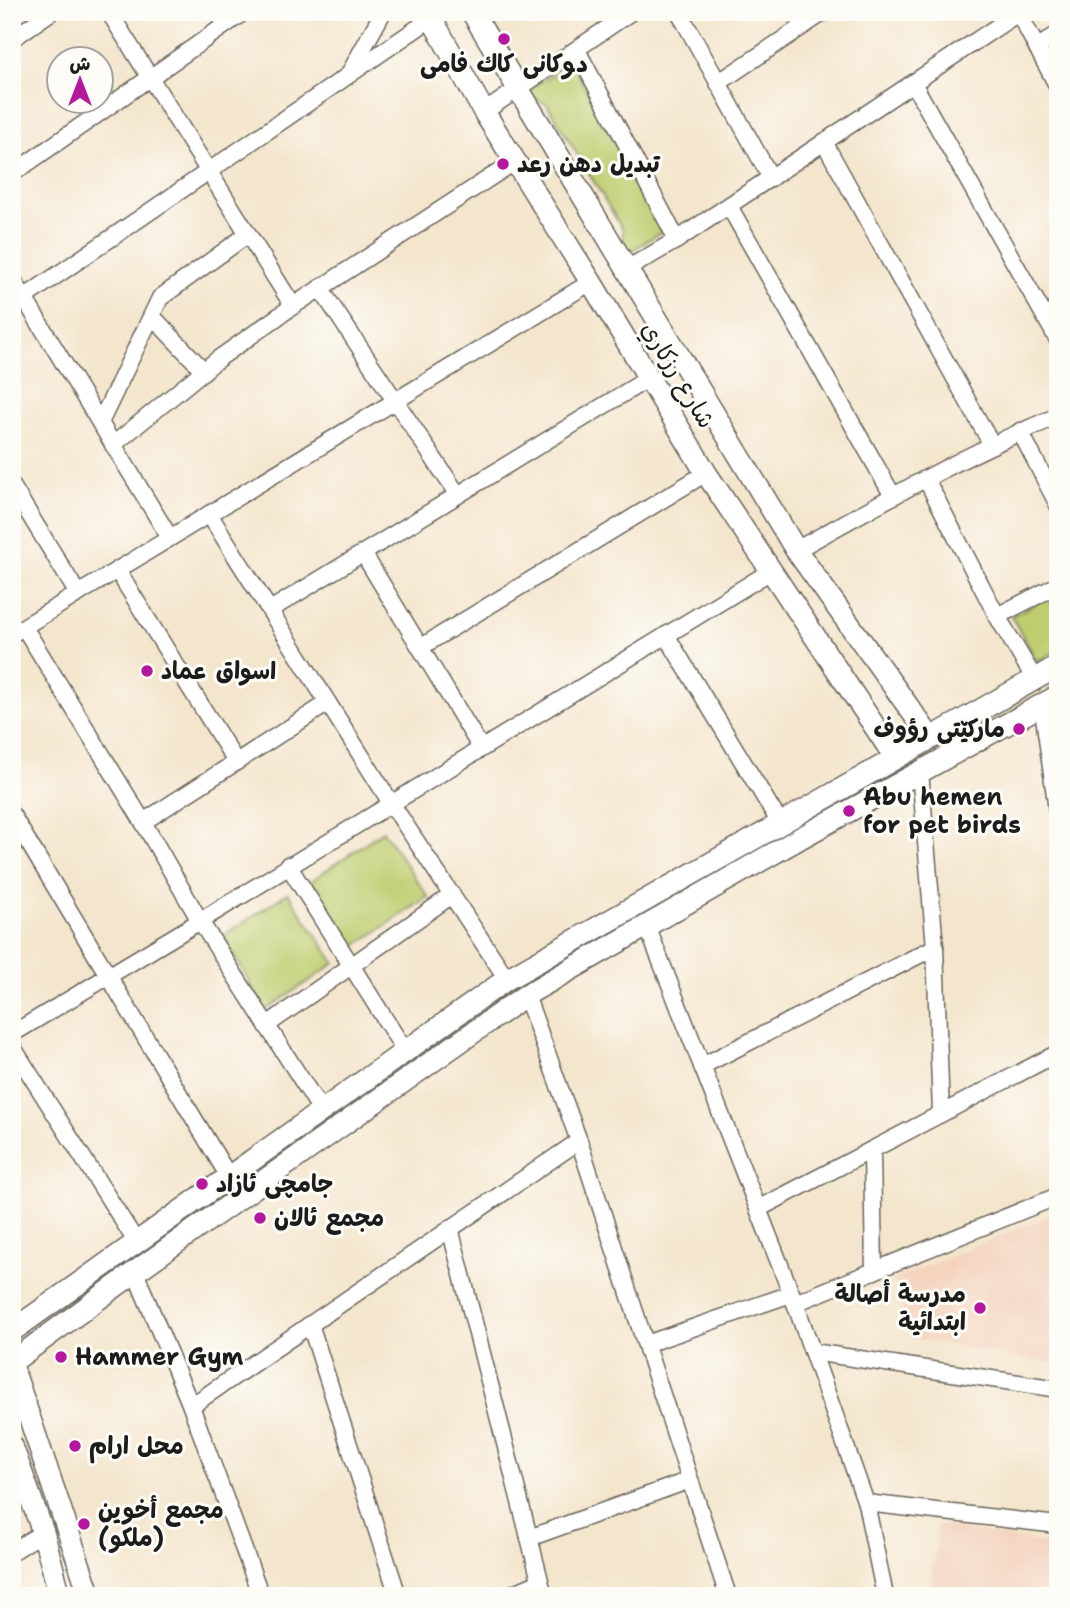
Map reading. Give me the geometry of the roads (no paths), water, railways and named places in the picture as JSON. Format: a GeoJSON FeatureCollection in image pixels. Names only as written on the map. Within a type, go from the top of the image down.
{"type":"FeatureCollection","features":[{"type":"Feature","properties":{"kind":"street"},"geometry":{"type":"LineString","coordinates":[[12,39],[51,12]]}},
{"type":"Feature","properties":{"kind":"street"},"geometry":{"type":"LineString","coordinates":[[109,12],[293,306]]}},
{"type":"Feature","properties":{"kind":"street"},"geometry":{"type":"LineString","coordinates":[[12,174],[244,12]]}},
{"type":"Feature","properties":{"kind":"street"},"geometry":{"type":"LineString","coordinates":[[346,79],[383,12]]}},
{"type":"Feature","properties":{"kind":"street","name":"شارع رزكاري"},"geometry":{"type":"LineString","coordinates":[[472,12],[796,550],[930,737]]}},
{"type":"Feature","properties":{"kind":"street"},"geometry":{"type":"LineString","coordinates":[[484,112],[631,12]]}},
{"type":"Feature","properties":{"kind":"street"},"geometry":{"type":"LineString","coordinates":[[679,12],[771,178]]}},
{"type":"Feature","properties":{"kind":"street"},"geometry":{"type":"LineString","coordinates":[[718,82],[824,12]]}},
{"type":"Feature","properties":{"kind":"street"},"geometry":{"type":"LineString","coordinates":[[627,270],[729,206],[1018,13],[1058,87]]}},
{"type":"Feature","properties":{"kind":"street"},"geometry":{"type":"LineString","coordinates":[[18,302],[346,79],[430,15]]}},
{"type":"Feature","properties":{"kind":"street","name":"شارع رزكاري"},"geometry":{"type":"LineString","coordinates":[[430,15],[514,162],[591,282],[706,472],[895,757]]}},
{"type":"Feature","properties":{"kind":"street"},"geometry":{"type":"LineString","coordinates":[[1037,48],[1058,34]]}},
{"type":"Feature","properties":{"kind":"street"},"geometry":{"type":"LineString","coordinates":[[577,50],[677,240]]}},
{"type":"Feature","properties":{"kind":"street"},"geometry":{"type":"LineString","coordinates":[[913,83],[1058,341]]}},
{"type":"Feature","properties":{"kind":"street"},"geometry":{"type":"LineString","coordinates":[[824,142],[992,445]]}},
{"type":"Feature","properties":{"kind":"street"},"geometry":{"type":"LineString","coordinates":[[113,445],[204,371],[293,306],[514,162]]}},
{"type":"Feature","properties":{"kind":"street"},"geometry":{"type":"LineString","coordinates":[[729,206],[892,496]]}},
{"type":"Feature","properties":{"kind":"street"},"geometry":{"type":"LineString","coordinates":[[100,423],[160,298],[248,234]]}},
{"type":"Feature","properties":{"kind":"street"},"geometry":{"type":"LineString","coordinates":[[12,278],[18,302],[100,423],[170,538]]}},
{"type":"Feature","properties":{"kind":"street"},"geometry":{"type":"LineString","coordinates":[[321,1110],[200,921],[143,822],[18,630],[591,282]]}},
{"type":"Feature","properties":{"kind":"street"},"geometry":{"type":"LineString","coordinates":[[320,288],[458,495]]}},
{"type":"Feature","properties":{"kind":"street"},"geometry":{"type":"LineString","coordinates":[[152,316],[204,371]]}},
{"type":"Feature","properties":{"kind":"street"},"geometry":{"type":"LineString","coordinates":[[270,610],[649,378]]}},
{"type":"Feature","properties":{"kind":"street"},"geometry":{"type":"LineString","coordinates":[[796,550],[892,496],[1020,431],[1058,416]]}},
{"type":"Feature","properties":{"kind":"street"},"geometry":{"type":"LineString","coordinates":[[1020,431],[1058,505]]}},
{"type":"Feature","properties":{"kind":"street"},"geometry":{"type":"LineString","coordinates":[[421,647],[706,472]]}},
{"type":"Feature","properties":{"kind":"street"},"geometry":{"type":"LineString","coordinates":[[926,479],[1034,678]]}},
{"type":"Feature","properties":{"kind":"street"},"geometry":{"type":"LineString","coordinates":[[14,493],[78,594]]}},
{"type":"Feature","properties":{"kind":"street"},"geometry":{"type":"LineString","coordinates":[[209,514],[390,803],[507,979]]}},
{"type":"Feature","properties":{"kind":"street"},"geometry":{"type":"LineString","coordinates":[[363,553],[481,748]]}},
{"type":"Feature","properties":{"kind":"street"},"geometry":{"type":"LineString","coordinates":[[117,570],[236,762]]}},
{"type":"Feature","properties":{"kind":"street"},"geometry":{"type":"LineString","coordinates":[[12,1013],[17,1031],[771,571]]}},
{"type":"Feature","properties":{"kind":"street"},"geometry":{"type":"LineString","coordinates":[[998,616],[1058,585]]}},
{"type":"Feature","properties":{"kind":"street"},"geometry":{"type":"LineString","coordinates":[[666,635],[780,823]]}},
{"type":"Feature","properties":{"kind":"street"},"geometry":{"type":"LineString","coordinates":[[12,1331],[507,979],[1058,666]]}},
{"type":"Feature","properties":{"kind":"street"},"geometry":{"type":"LineString","coordinates":[[856,698],[886,677]]}},
{"type":"Feature","properties":{"kind":"street"},"geometry":{"type":"LineString","coordinates":[[90,1596],[12,1364],[135,1272],[526,995],[1050,699],[1058,817]]}},
{"type":"Feature","properties":{"kind":"street"},"geometry":{"type":"LineString","coordinates":[[143,822],[328,703]]}},
{"type":"Feature","properties":{"kind":"street"},"geometry":{"type":"LineString","coordinates":[[920,771],[935,947],[941,1114]]}},
{"type":"Feature","properties":{"kind":"street"},"geometry":{"type":"LineString","coordinates":[[12,815],[229,1177]]}},
{"type":"Feature","properties":{"kind":"street"},"geometry":{"type":"LineString","coordinates":[[288,865],[405,1051]]}},
{"type":"Feature","properties":{"kind":"street"},"geometry":{"type":"LineString","coordinates":[[267,1025],[452,895]]}},
{"type":"Feature","properties":{"kind":"street"},"geometry":{"type":"LineString","coordinates":[[647,926],[813,1352],[866,1503],[885,1596]]}},
{"type":"Feature","properties":{"kind":"street"},"geometry":{"type":"LineString","coordinates":[[578,937],[589,959]]}},
{"type":"Feature","properties":{"kind":"street"},"geometry":{"type":"LineString","coordinates":[[702,1066],[935,947]]}},
{"type":"Feature","properties":{"kind":"street"},"geometry":{"type":"LineString","coordinates":[[526,995],[579,1141],[728,1596]]}},
{"type":"Feature","properties":{"kind":"street"},"geometry":{"type":"LineString","coordinates":[[12,1046],[137,1242]]}},
{"type":"Feature","properties":{"kind":"street"},"geometry":{"type":"LineString","coordinates":[[758,1209],[1058,1053]]}},
{"type":"Feature","properties":{"kind":"street"},"geometry":{"type":"LineString","coordinates":[[191,1406],[579,1141]]}},
{"type":"Feature","properties":{"kind":"street"},"geometry":{"type":"LineString","coordinates":[[872,1150],[874,1270]]}},
{"type":"Feature","properties":{"kind":"street"},"geometry":{"type":"LineString","coordinates":[[646,1344],[874,1270],[1058,1196]]}},
{"type":"Feature","properties":{"kind":"street"},"geometry":{"type":"LineString","coordinates":[[450,1228],[542,1589],[507,1596]]}},
{"type":"Feature","properties":{"kind":"street"},"geometry":{"type":"LineString","coordinates":[[135,1272],[191,1406],[261,1596]]}},
{"type":"Feature","properties":{"kind":"street"},"geometry":{"type":"LineString","coordinates":[[310,1324],[398,1596]]}},
{"type":"Feature","properties":{"kind":"street"},"geometry":{"type":"LineString","coordinates":[[813,1352],[1058,1389]]}},
{"type":"Feature","properties":{"kind":"street"},"geometry":{"type":"LineString","coordinates":[[12,1446],[43,1532],[60,1596]]}},
{"type":"Feature","properties":{"kind":"street"},"geometry":{"type":"LineString","coordinates":[[529,1538],[690,1480]]}},
{"type":"Feature","properties":{"kind":"street"},"geometry":{"type":"LineString","coordinates":[[866,1503],[1058,1525]]}},
{"type":"Feature","properties":{"kind":"street"},"geometry":{"type":"LineString","coordinates":[[12,1552],[43,1532]]}},
{"type":"Feature","properties":{"kind":"place","name":"دوكانى كاك فامى"},"geometry":{"type":"Point","coordinates":[504,39]}},
{"type":"Feature","properties":{"kind":"place","name":"تبديل دهن رعد"},"geometry":{"type":"Point","coordinates":[503,164]}},
{"type":"Feature","properties":{"kind":"place","name":"اسواق عماد"},"geometry":{"type":"Point","coordinates":[147,671]}},
{"type":"Feature","properties":{"kind":"place","name":"ماركێتى رؤوف"},"geometry":{"type":"Point","coordinates":[1019,729]}},
{"type":"Feature","properties":{"kind":"place","name":"Abu hemen for pet birds"},"geometry":{"type":"Point","coordinates":[849,811]}},
{"type":"Feature","properties":{"kind":"place","name":"جامچی ئازاد"},"geometry":{"type":"Point","coordinates":[202,1184]}},
{"type":"Feature","properties":{"kind":"place","name":"مجمع ئالان"},"geometry":{"type":"Point","coordinates":[260,1218]}},
{"type":"Feature","properties":{"kind":"place","name":"مدرسة أصالة ابتدائية"},"geometry":{"type":"Point","coordinates":[980,1308]}},
{"type":"Feature","properties":{"kind":"place","name":"Hammer Gym"},"geometry":{"type":"Point","coordinates":[61,1357]}},
{"type":"Feature","properties":{"kind":"place","name":"محل ارام"},"geometry":{"type":"Point","coordinates":[75,1446]}},
{"type":"Feature","properties":{"kind":"place","name":"مجمع أخوين (ملكو)"},"geometry":{"type":"Point","coordinates":[84,1524]}}]}
